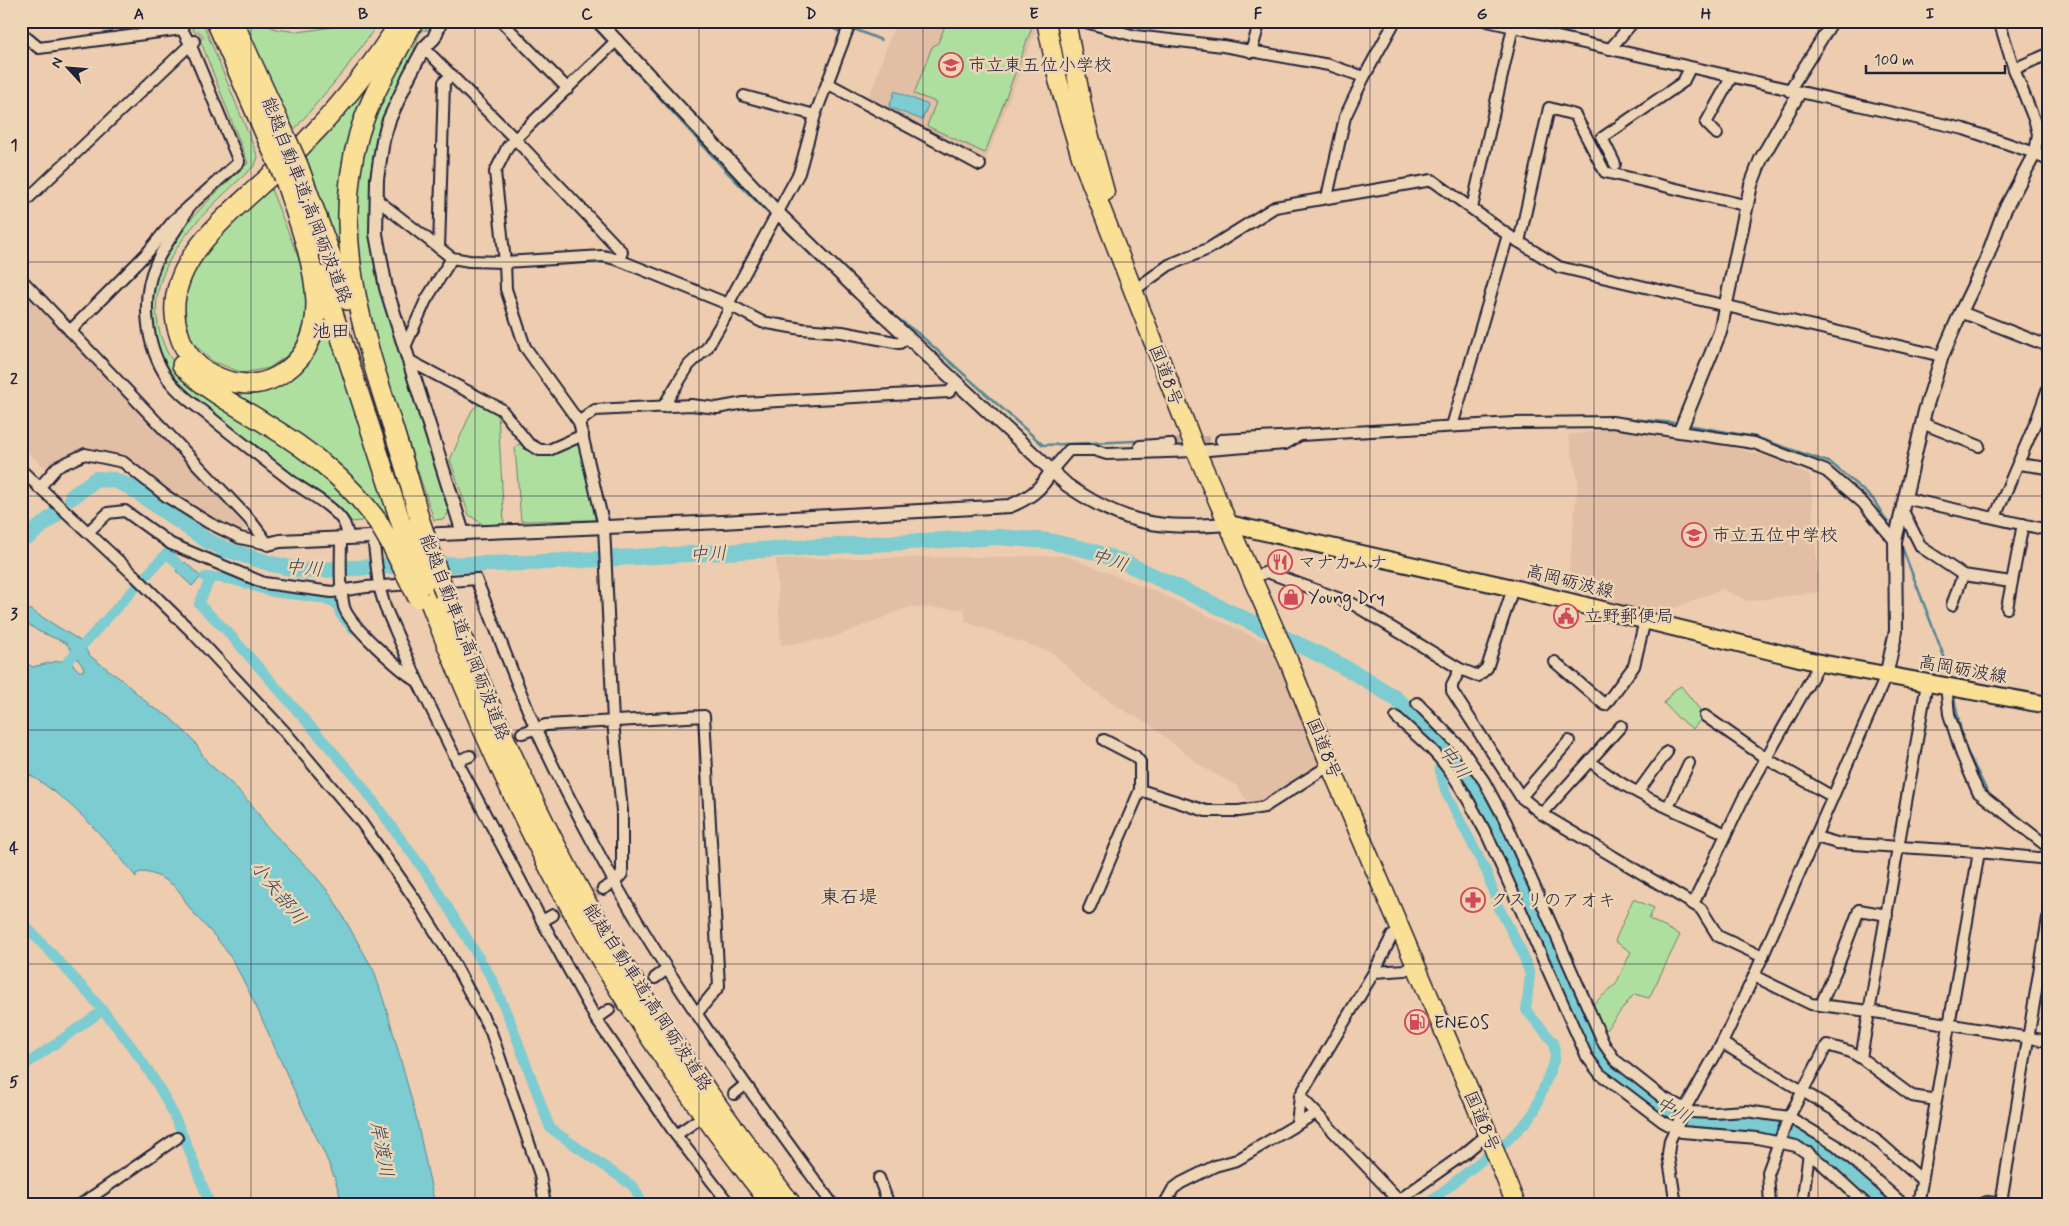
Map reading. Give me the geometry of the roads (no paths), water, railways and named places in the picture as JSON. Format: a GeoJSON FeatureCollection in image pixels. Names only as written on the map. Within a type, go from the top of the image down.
{"type":"FeatureCollection","features":[{"type":"Feature","properties":{"kind":"highway","name":"能越自動車道;高岡砺波道路"},"geometry":{"type":"LineString","coordinates":[[216,21],[270,145],[291,171]]}},
{"type":"Feature","properties":{"kind":"highway","name":"能越自動車道;高岡砺波道路"},"geometry":{"type":"LineString","coordinates":[[233,21],[283,130],[306,232],[410,519],[430,596],[460,692],[576,917],[617,986],[710,1123],[772,1205]]}},
{"type":"Feature","properties":{"kind":"highway"},"geometry":{"type":"LineString","coordinates":[[388,21],[351,73],[304,129],[254,177],[218,208],[195,232],[178,257],[172,271],[164,312],[168,340],[173,353],[190,374],[214,393],[308,450],[343,480],[376,529],[430,596]]}},
{"type":"Feature","properties":{"kind":"highway"},"geometry":{"type":"LineString","coordinates":[[291,171],[316,292],[315,325],[304,352],[285,372],[271,380],[257,383],[243,384],[230,382],[208,372],[196,363],[182,342],[177,329],[176,309],[178,288],[183,274],[199,245],[210,232],[291,156],[333,112],[369,67],[400,21]]}},
{"type":"Feature","properties":{"kind":"highway","name":"国道8号"},"geometry":{"type":"LineString","coordinates":[[1046,21],[1058,80],[1081,157],[1196,451],[1289,662],[1330,765],[1488,1134],[1516,1205]]}},
{"type":"Feature","properties":{"kind":"highway","name":"国道8号"},"geometry":{"type":"LineString","coordinates":[[1073,22],[1084,115],[1133,291]]}},
{"type":"Feature","properties":{"kind":"highway"},"geometry":{"type":"LineString","coordinates":[[410,519],[411,486],[364,333],[353,282],[348,227],[350,184],[359,134],[376,90],[418,36]]}},
{"type":"Feature","properties":{"kind":"highway","name":"能越自動車道;高岡砺波道路"},"geometry":{"type":"LineString","coordinates":[[430,596],[501,732],[557,847],[591,910],[671,1039],[720,1109],[792,1205]]}},
{"type":"Feature","properties":{"kind":"main road","name":"高岡砺波線"},"geometry":{"type":"LineString","coordinates":[[1229,524],[1513,588],[1820,663],[2048,705]]}},
{"type":"Feature","properties":{"kind":"street"},"geometry":{"type":"LineString","coordinates":[[70,331],[148,252],[174,220],[239,162],[193,42],[174,21]]}},
{"type":"Feature","properties":{"kind":"street"},"geometry":{"type":"LineString","coordinates":[[418,36],[434,38],[441,21]]}},
{"type":"Feature","properties":{"kind":"street"},"geometry":{"type":"LineString","coordinates":[[501,21],[568,89]]}},
{"type":"Feature","properties":{"kind":"street"},"geometry":{"type":"LineString","coordinates":[[598,21],[778,213],[1051,471],[1088,500],[1141,523],[1185,527],[1229,524]]}},
{"type":"Feature","properties":{"kind":"street"},"geometry":{"type":"LineString","coordinates":[[663,407],[689,365],[707,348],[728,312],[728,304],[799,173],[815,115],[851,21]]}},
{"type":"Feature","properties":{"kind":"street"},"geometry":{"type":"LineString","coordinates":[[1251,52],[1260,21]]}},
{"type":"Feature","properties":{"kind":"street"},"geometry":{"type":"LineString","coordinates":[[1327,197],[1345,117],[1394,21]]}},
{"type":"Feature","properties":{"kind":"street"},"geometry":{"type":"LineString","coordinates":[[1487,21],[1512,25],[1731,78],[1964,130],[2048,158]]}},
{"type":"Feature","properties":{"kind":"street"},"geometry":{"type":"LineString","coordinates":[[1610,49],[1634,21]]}},
{"type":"Feature","properties":{"kind":"street"},"geometry":{"type":"LineString","coordinates":[[1680,431],[1720,332],[1751,185],[1761,159],[1794,92],[1833,21]]}},
{"type":"Feature","properties":{"kind":"street"},"geometry":{"type":"LineString","coordinates":[[1676,1205],[1668,1154],[1670,1140],[1722,1043],[1763,957],[1886,676],[1896,631],[1895,541],[1922,423],[1942,356],[1986,260],[2004,211],[2035,153],[2038,134],[1999,21]]}},
{"type":"Feature","properties":{"kind":"street"},"geometry":{"type":"LineString","coordinates":[[1073,22],[1095,23],[1135,36],[1223,46],[1329,65],[1364,77]]}},
{"type":"Feature","properties":{"kind":"street"},"geometry":{"type":"LineString","coordinates":[[1472,208],[1512,25]]}},
{"type":"Feature","properties":{"kind":"street"},"geometry":{"type":"LineString","coordinates":[[21,33],[39,48],[182,29]]}},
{"type":"Feature","properties":{"kind":"street"},"geometry":{"type":"LineString","coordinates":[[418,36],[405,84],[390,120],[380,159],[376,199],[376,234],[386,288],[463,533]]}},
{"type":"Feature","properties":{"kind":"street"},"geometry":{"type":"LineString","coordinates":[[418,36],[452,75],[622,252],[619,260]]}},
{"type":"Feature","properties":{"kind":"street"},"geometry":{"type":"LineString","coordinates":[[603,889],[615,882],[622,874],[622,811],[613,722],[604,526],[580,422],[525,346],[506,289],[506,262],[495,172],[508,146],[617,40]]}},
{"type":"Feature","properties":{"kind":"street"},"geometry":{"type":"LineString","coordinates":[[21,205],[193,42]]}},
{"type":"Feature","properties":{"kind":"street"},"geometry":{"type":"LineString","coordinates":[[2014,69],[2048,54]]}},
{"type":"Feature","properties":{"kind":"street"},"geometry":{"type":"LineString","coordinates":[[1615,164],[1602,138],[1683,82],[1690,68]]}},
{"type":"Feature","properties":{"kind":"street"},"geometry":{"type":"LineString","coordinates":[[439,248],[444,82],[452,75]]}},
{"type":"Feature","properties":{"kind":"street"},"geometry":{"type":"LineString","coordinates":[[1717,134],[1706,123],[1731,78]]}},
{"type":"Feature","properties":{"kind":"street"},"geometry":{"type":"LineString","coordinates":[[827,83],[980,165]]}},
{"type":"Feature","properties":{"kind":"street"},"geometry":{"type":"LineString","coordinates":[[744,96],[815,115]]}},
{"type":"Feature","properties":{"kind":"street"},"geometry":{"type":"LineString","coordinates":[[1519,242],[1549,108],[1575,115],[1605,172],[1740,204]]}},
{"type":"Feature","properties":{"kind":"street"},"geometry":{"type":"LineString","coordinates":[[1133,291],[1169,265],[1208,248],[1275,207],[1432,180],[1508,235],[1559,267],[1942,356]]}},
{"type":"Feature","properties":{"kind":"street"},"geometry":{"type":"LineString","coordinates":[[376,199],[452,258],[469,262],[506,262],[603,256],[619,260],[728,304],[762,322],[842,332],[900,343],[908,336]]}},
{"type":"Feature","properties":{"kind":"street"},"geometry":{"type":"LineString","coordinates":[[189,207],[182,223],[156,263],[151,281],[148,322],[158,364],[169,381],[191,402],[298,486],[336,512],[344,522],[345,538],[341,562],[345,610],[362,632],[398,668],[418,682]]}},
{"type":"Feature","properties":{"kind":"street"},"geometry":{"type":"LineString","coordinates":[[1452,426],[1508,235]]}},
{"type":"Feature","properties":{"kind":"street"},"geometry":{"type":"LineString","coordinates":[[405,348],[426,300],[452,258]]}},
{"type":"Feature","properties":{"kind":"street"},"geometry":{"type":"LineString","coordinates":[[21,279],[250,520],[268,544]]}},
{"type":"Feature","properties":{"kind":"street"},"geometry":{"type":"LineString","coordinates":[[1961,312],[2048,346]]}},
{"type":"Feature","properties":{"kind":"street"},"geometry":{"type":"LineString","coordinates":[[410,362],[501,409],[528,444],[540,450],[549,450],[583,435]]}},
{"type":"Feature","properties":{"kind":"street"},"geometry":{"type":"LineString","coordinates":[[580,422],[594,410],[691,405],[717,408],[744,403],[949,392],[957,383]]}},
{"type":"Feature","properties":{"kind":"street"},"geometry":{"type":"LineString","coordinates":[[1995,517],[2037,419],[2048,388]]}},
{"type":"Feature","properties":{"kind":"street"},"geometry":{"type":"LineString","coordinates":[[1221,440],[1514,423],[1612,422],[1680,431],[1754,443],[1826,471],[1863,503],[1895,541]]}},
{"type":"Feature","properties":{"kind":"street"},"geometry":{"type":"LineString","coordinates":[[1922,423],[1978,446]]}},
{"type":"Feature","properties":{"kind":"street"},"geometry":{"type":"LineString","coordinates":[[1094,450],[1107,454],[1196,451],[1285,444],[1300,435]]}},
{"type":"Feature","properties":{"kind":"street"},"geometry":{"type":"LineString","coordinates":[[39,488],[57,467],[85,454],[123,462],[166,496],[209,523],[240,538],[268,544],[345,538],[376,529],[463,533],[722,522],[1010,506],[1029,498],[1040,488],[1051,471],[1069,450],[1170,444]]}},
{"type":"Feature","properties":{"kind":"street"},"geometry":{"type":"LineString","coordinates":[[2018,464],[2048,468]]}},
{"type":"Feature","properties":{"kind":"street"},"geometry":{"type":"LineString","coordinates":[[21,470],[191,632],[285,732],[361,822],[414,898],[448,952],[491,1032],[540,1175],[545,1205]]}},
{"type":"Feature","properties":{"kind":"street"},"geometry":{"type":"LineString","coordinates":[[1903,504],[1995,517],[2048,530]]}},
{"type":"Feature","properties":{"kind":"street"},"geometry":{"type":"LineString","coordinates":[[1903,504],[1921,547],[1963,575],[2012,582]]}},
{"type":"Feature","properties":{"kind":"street"},"geometry":{"type":"LineString","coordinates":[[88,532],[108,513],[125,511],[171,544],[264,583],[332,592],[342,586],[476,579],[536,727],[591,839],[615,882],[666,970],[745,1085],[833,1205]]}},
{"type":"Feature","properties":{"kind":"street"},"geometry":{"type":"LineString","coordinates":[[2007,608],[2023,524]]}},
{"type":"Feature","properties":{"kind":"street"},"geometry":{"type":"LineString","coordinates":[[376,529],[379,583],[386,607],[418,682],[457,761],[596,1019],[676,1135],[730,1205]]}},
{"type":"Feature","properties":{"kind":"street"},"geometry":{"type":"LineString","coordinates":[[1252,578],[1267,572],[1351,603],[1460,669],[1478,676],[1487,668],[1513,588]]}},
{"type":"Feature","properties":{"kind":"street"},"geometry":{"type":"LineString","coordinates":[[1952,605],[1963,575]]}},
{"type":"Feature","properties":{"kind":"street"},"geometry":{"type":"LineString","coordinates":[[1555,662],[1605,705],[1634,666],[1645,620]]}},
{"type":"Feature","properties":{"kind":"street"},"geometry":{"type":"LineString","coordinates":[[1693,904],[1743,799],[1820,663]]}},
{"type":"Feature","properties":{"kind":"street"},"geometry":{"type":"LineString","coordinates":[[1460,669],[1452,685],[1452,691],[1521,797],[1542,814],[1702,909],[1718,936],[1763,957]]}},
{"type":"Feature","properties":{"kind":"street"},"geometry":{"type":"LineString","coordinates":[[1861,1058],[1926,683]]}},
{"type":"Feature","properties":{"kind":"street"},"geometry":{"type":"LineString","coordinates":[[1946,686],[1949,714],[1962,755],[1978,792],[2048,847]]}},
{"type":"Feature","properties":{"kind":"street"},"geometry":{"type":"LineString","coordinates":[[1417,703],[1461,748],[1484,781],[1502,814],[1604,1044],[1615,1060],[1662,1097],[1684,1111],[1714,1113],[1746,1111],[1789,1119],[1836,1145],[1904,1205]]}},
{"type":"Feature","properties":{"kind":"street"},"geometry":{"type":"LineString","coordinates":[[522,733],[546,724],[704,716],[719,986],[697,1013]]}},
{"type":"Feature","properties":{"kind":"street"},"geometry":{"type":"LineString","coordinates":[[1705,716],[1767,759],[1833,797]]}},
{"type":"Feature","properties":{"kind":"street"},"geometry":{"type":"LineString","coordinates":[[1396,717],[1432,750],[1453,776],[1471,806],[1488,837],[1587,1057],[1600,1074],[1662,1122],[1676,1127],[1682,1132],[1780,1140],[1796,1146],[1809,1153],[1867,1205]]}},
{"type":"Feature","properties":{"kind":"street"},"geometry":{"type":"LineString","coordinates":[[1542,814],[1621,726]]}},
{"type":"Feature","properties":{"kind":"street"},"geometry":{"type":"LineString","coordinates":[[1089,908],[1140,790],[1140,762],[1135,756],[1104,740]]}},
{"type":"Feature","properties":{"kind":"street"},"geometry":{"type":"LineString","coordinates":[[1521,797],[1569,742]]}},
{"type":"Feature","properties":{"kind":"street"},"geometry":{"type":"LineString","coordinates":[[1638,792],[1668,752]]}},
{"type":"Feature","properties":{"kind":"street"},"geometry":{"type":"LineString","coordinates":[[457,761],[470,756]]}},
{"type":"Feature","properties":{"kind":"street"},"geometry":{"type":"LineString","coordinates":[[1590,761],[1607,775],[1638,792],[1726,834]]}},
{"type":"Feature","properties":{"kind":"street"},"geometry":{"type":"LineString","coordinates":[[1668,807],[1689,763]]}},
{"type":"Feature","properties":{"kind":"street"},"geometry":{"type":"LineString","coordinates":[[1140,790],[1206,812],[1239,811],[1264,807],[1330,765]]}},
{"type":"Feature","properties":{"kind":"street"},"geometry":{"type":"LineString","coordinates":[[1816,837],[1837,844],[1979,852],[2048,860]]}},
{"type":"Feature","properties":{"kind":"street"},"geometry":{"type":"LineString","coordinates":[[1918,1205],[1979,852]]}},
{"type":"Feature","properties":{"kind":"street"},"geometry":{"type":"LineString","coordinates":[[1821,1004],[1838,968],[1860,910],[1887,914]]}},
{"type":"Feature","properties":{"kind":"street"},"geometry":{"type":"LineString","coordinates":[[542,921],[553,915]]}},
{"type":"Feature","properties":{"kind":"street"},"geometry":{"type":"LineString","coordinates":[[1979,1205],[1987,1202],[2006,1204],[2028,1038],[2048,918]]}},
{"type":"Feature","properties":{"kind":"street"},"geometry":{"type":"LineString","coordinates":[[1297,1124],[1300,1096],[1374,972],[1392,936],[1402,932]]}},
{"type":"Feature","properties":{"kind":"street"},"geometry":{"type":"LineString","coordinates":[[1374,972],[1405,970],[1416,966]]}},
{"type":"Feature","properties":{"kind":"street"},"geometry":{"type":"LineString","coordinates":[[655,978],[666,970]]}},
{"type":"Feature","properties":{"kind":"street"},"geometry":{"type":"LineString","coordinates":[[1754,976],[1811,1004],[1869,1011],[2048,1041]]}},
{"type":"Feature","properties":{"kind":"street"},"geometry":{"type":"LineString","coordinates":[[596,1019],[609,1010]]}},
{"type":"Feature","properties":{"kind":"street"},"geometry":{"type":"LineString","coordinates":[[1722,1043],[1803,1091],[1880,1143],[1922,1180]]}},
{"type":"Feature","properties":{"kind":"street"},"geometry":{"type":"LineString","coordinates":[[1770,1205],[1768,1172],[1789,1119],[1827,1045],[1851,1052],[1861,1058],[1912,1096],[1936,1100]]}},
{"type":"Feature","properties":{"kind":"street"},"geometry":{"type":"LineString","coordinates":[[734,1094],[745,1085]]}},
{"type":"Feature","properties":{"kind":"street"},"geometry":{"type":"LineString","coordinates":[[1300,1096],[1397,1203],[1488,1134]]}},
{"type":"Feature","properties":{"kind":"street"},"geometry":{"type":"LineString","coordinates":[[1164,1205],[1173,1189],[1181,1183],[1215,1166],[1237,1160],[1316,1113]]}},
{"type":"Feature","properties":{"kind":"street"},"geometry":{"type":"LineString","coordinates":[[676,1135],[696,1121]]}},
{"type":"Feature","properties":{"kind":"street"},"geometry":{"type":"LineString","coordinates":[[80,1205],[177,1138]]}},
{"type":"Feature","properties":{"kind":"street"},"geometry":{"type":"LineString","coordinates":[[1802,1205],[1809,1153]]}},
{"type":"Feature","properties":{"kind":"street"},"geometry":{"type":"LineString","coordinates":[[879,1178],[889,1205]]}},
{"type":"Feature","properties":{"kind":"water"},"geometry":{"type":"Polygon","coordinates":[[[895,91],[928,105],[922,120],[889,107],[895,91]]]}},
{"type":"Feature","properties":{"kind":"water"},"geometry":{"type":"Polygon","coordinates":[[[182,562],[183,564],[185,562],[200,576],[205,575],[204,579],[200,578],[192,586],[176,571],[182,562]]]}},
{"type":"Feature","properties":{"kind":"water"},"geometry":{"type":"Polygon","coordinates":[[[21,604],[79,640],[90,656],[122,680],[152,707],[168,716],[180,727],[194,741],[207,762],[252,805],[269,829],[312,872],[331,895],[374,971],[415,1112],[435,1205],[342,1205],[335,1178],[324,1153],[252,997],[224,948],[191,910],[176,887],[146,872],[136,874],[136,877],[111,846],[69,804],[38,780],[21,770],[21,673],[27,675],[29,673],[21,665],[21,658],[32,667],[58,661],[69,661],[79,671],[83,671],[84,668],[66,643],[38,631],[21,619],[21,604]]]}},
{"type":"Feature","properties":{"kind":"waterway"},"geometry":{"type":"LineString","coordinates":[[588,21],[610,44]]}},
{"type":"Feature","properties":{"kind":"waterway"},"geometry":{"type":"LineString","coordinates":[[818,21],[842,33]]}},
{"type":"Feature","properties":{"kind":"waterway"},"geometry":{"type":"LineString","coordinates":[[854,29],[881,40]]}},
{"type":"Feature","properties":{"kind":"waterway"},"geometry":{"type":"LineString","coordinates":[[614,48],[727,172],[772,217]]}},
{"type":"Feature","properties":{"kind":"waterway"},"geometry":{"type":"LineString","coordinates":[[776,221],[825,267]]}},
{"type":"Feature","properties":{"kind":"waterway"},"geometry":{"type":"LineString","coordinates":[[893,315],[919,334],[1043,445],[1159,440]]}},
{"type":"Feature","properties":{"kind":"waterway"},"geometry":{"type":"LineString","coordinates":[[1606,417],[1678,423]]}},
{"type":"Feature","properties":{"kind":"waterway"},"geometry":{"type":"LineString","coordinates":[[1396,425],[1421,423]]}},
{"type":"Feature","properties":{"kind":"waterway"},"geometry":{"type":"LineString","coordinates":[[1688,425],[1755,437],[1831,463],[1873,499],[1893,531]]}},
{"type":"Feature","properties":{"kind":"waterway","name":"中川"},"geometry":{"type":"LineString","coordinates":[[72,497],[96,479],[114,480],[130,487],[206,540],[225,549],[272,564],[304,571],[388,566],[527,563],[998,537],[1049,541],[1092,551],[1126,563],[1327,658],[1362,677],[1395,698],[1419,719],[1454,755],[1499,828],[1595,1041],[1610,1064],[1671,1112],[1700,1123],[1767,1125],[1809,1136],[1853,1171],[1890,1205]]}},
{"type":"Feature","properties":{"kind":"waterway","name":"中川"},"geometry":{"type":"LineString","coordinates":[[21,533],[29,536],[56,514]]}},
{"type":"Feature","properties":{"kind":"waterway"},"geometry":{"type":"LineString","coordinates":[[1900,542],[1950,672],[1952,682]]}},
{"type":"Feature","properties":{"kind":"waterway"},"geometry":{"type":"LineString","coordinates":[[221,556],[225,549]]}},
{"type":"Feature","properties":{"kind":"waterway"},"geometry":{"type":"LineString","coordinates":[[144,578],[167,553],[179,565]]}},
{"type":"Feature","properties":{"kind":"waterway"},"geometry":{"type":"LineString","coordinates":[[205,577],[231,580],[278,593],[330,601],[338,605],[340,614],[353,629]]}},
{"type":"Feature","properties":{"kind":"waterway"},"geometry":{"type":"LineString","coordinates":[[210,579],[199,604],[226,630],[357,779],[431,880],[492,979],[511,1023],[550,1128],[634,1187],[643,1205]]}},
{"type":"Feature","properties":{"kind":"waterway"},"geometry":{"type":"LineString","coordinates":[[60,670],[135,588]]}},
{"type":"Feature","properties":{"kind":"waterway"},"geometry":{"type":"LineString","coordinates":[[1953,693],[1964,745],[1989,795]]}},
{"type":"Feature","properties":{"kind":"waterway","name":"中川"},"geometry":{"type":"LineString","coordinates":[[1448,760],[1454,755]]}},
{"type":"Feature","properties":{"kind":"waterway"},"geometry":{"type":"LineString","coordinates":[[1441,766],[1439,768],[1446,793],[1487,873],[1497,904],[1522,952],[1530,975],[1526,1010],[1554,1043],[1555,1058],[1534,1112],[1503,1145]]}},
{"type":"Feature","properties":{"kind":"waterway"},"geometry":{"type":"LineString","coordinates":[[2015,815],[2048,840]]}},
{"type":"Feature","properties":{"kind":"waterway"},"geometry":{"type":"LineString","coordinates":[[21,921],[113,1023],[145,1066],[175,1117],[210,1205]]}},
{"type":"Feature","properties":{"kind":"waterway"},"geometry":{"type":"LineString","coordinates":[[21,1068],[102,1011]]}},
{"type":"Feature","properties":{"kind":"waterway"},"geometry":{"type":"LineString","coordinates":[[1426,1205],[1487,1156]]}},
{"type":"Feature","properties":{"kind":"tunnel"},"geometry":{"type":"LineString","coordinates":[[195,40],[214,21]]}},
{"type":"Feature","properties":{"kind":"tunnel"},"geometry":{"type":"LineString","coordinates":[[1170,444],[1221,440]]}},
{"type":"Feature","properties":{"kind":"tunnel"},"geometry":{"type":"LineString","coordinates":[[470,756],[522,733]]}},
{"type":"Feature","properties":{"kind":"tunnel"},"geometry":{"type":"LineString","coordinates":[[553,915],[603,889]]}},
{"type":"Feature","properties":{"kind":"tunnel"},"geometry":{"type":"LineString","coordinates":[[609,1010],[655,978]]}},
{"type":"Feature","properties":{"kind":"place","name":"市立東五位小学校"},"geometry":{"type":"Point","coordinates":[951,65]}},
{"type":"Feature","properties":{"kind":"place","name":"市立五位中学校"},"geometry":{"type":"Point","coordinates":[1694,535]}},
{"type":"Feature","properties":{"kind":"place","name":"マナカムナ"},"geometry":{"type":"Point","coordinates":[1280,562]}},
{"type":"Feature","properties":{"kind":"place","name":"Young Dry"},"geometry":{"type":"Point","coordinates":[1291,597]}},
{"type":"Feature","properties":{"kind":"place","name":"立野郵便局"},"geometry":{"type":"Point","coordinates":[1566,616]}},
{"type":"Feature","properties":{"kind":"place","name":"クスリのアオキ"},"geometry":{"type":"Point","coordinates":[1473,900]}},
{"type":"Feature","properties":{"kind":"place","name":"ENEOS"},"geometry":{"type":"Point","coordinates":[1417,1022]}},
{"type":"Feature","properties":{"kind":"district","name":"池田"},"geometry":{"type":"Point","coordinates":[331,330]}},
{"type":"Feature","properties":{"kind":"district","name":"東石堤"},"geometry":{"type":"Point","coordinates":[849,896]}},
{"type":"Feature","properties":{"kind":"water label","name":"小矢部川"},"geometry":{"type":"Point","coordinates":[279,892]}},
{"type":"Feature","properties":{"kind":"water label","name":"岸渡川"},"geometry":{"type":"Point","coordinates":[383,1149]}}]}
